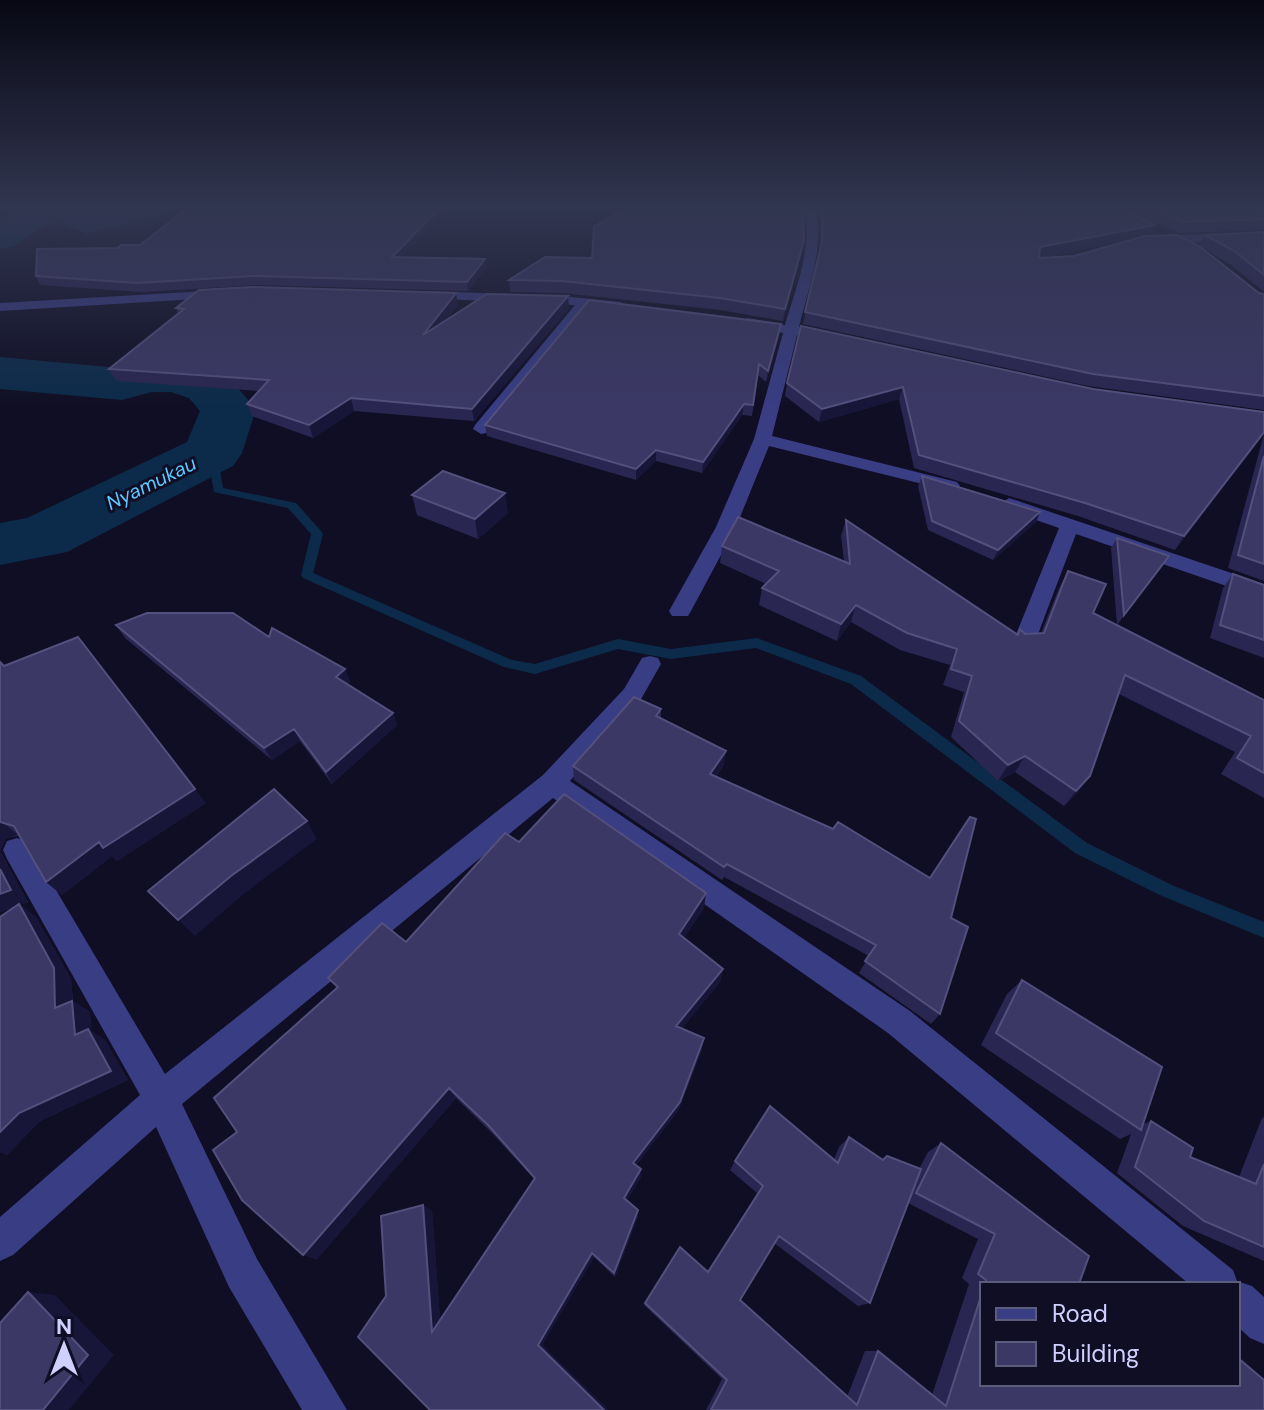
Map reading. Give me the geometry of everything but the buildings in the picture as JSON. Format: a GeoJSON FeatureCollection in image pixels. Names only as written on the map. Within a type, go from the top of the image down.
{"type":"FeatureCollection","features":[{"type":"Feature","properties":{"kind":"street"},"geometry":{"type":"LineString","coordinates":[[680,611],[726,527],[763,439],[805,275]]}},
{"type":"Feature","properties":{"kind":"street"},"geometry":{"type":"LineString","coordinates":[[0,307],[241,293]]}},
{"type":"Feature","properties":{"kind":"street"},"geometry":{"type":"LineString","coordinates":[[404,295],[585,302],[629,307]]}},
{"type":"Feature","properties":{"kind":"street"},"geometry":{"type":"LineString","coordinates":[[481,429],[585,302]]}},
{"type":"Feature","properties":{"kind":"street"},"geometry":{"type":"LineString","coordinates":[[733,319],[852,342]]}},
{"type":"Feature","properties":{"kind":"street"},"geometry":{"type":"LineString","coordinates":[[763,439],[964,490]]}},
{"type":"Feature","properties":{"kind":"street"},"geometry":{"type":"LineString","coordinates":[[994,499],[1264,592]]}},
{"type":"Feature","properties":{"kind":"street"},"geometry":{"type":"LineString","coordinates":[[1024,642],[1070,523]]}},
{"type":"Feature","properties":{"kind":"street"},"geometry":{"type":"LineString","coordinates":[[0,1242],[161,1099],[552,783],[632,695],[650,664]]}},
{"type":"Feature","properties":{"kind":"street"},"geometry":{"type":"LineString","coordinates":[[552,783],[899,1022],[1217,1282]]}},
{"type":"Feature","properties":{"kind":"street"},"geometry":{"type":"LineString","coordinates":[[17,850],[161,1099],[243,1273],[326,1410]]}},
{"type":"Feature","properties":{"kind":"street"},"geometry":{"type":"LineString","coordinates":[[1240,1302],[1264,1324]]}},
{"type":"Feature","properties":{"kind":"waterway","name":"Nyamukau"},"geometry":{"type":"LineString","coordinates":[[0,373],[122,384],[148,376],[177,376],[208,387],[228,409],[212,453],[43,537],[0,544]]}},
{"type":"Feature","properties":{"kind":"waterway"},"geometry":{"type":"LineString","coordinates":[[212,453],[218,490],[292,505],[317,534],[307,575],[509,664],[535,669],[618,644],[671,654],[757,643],[856,680],[1081,848],[1168,891],[1264,930]]}}]}
